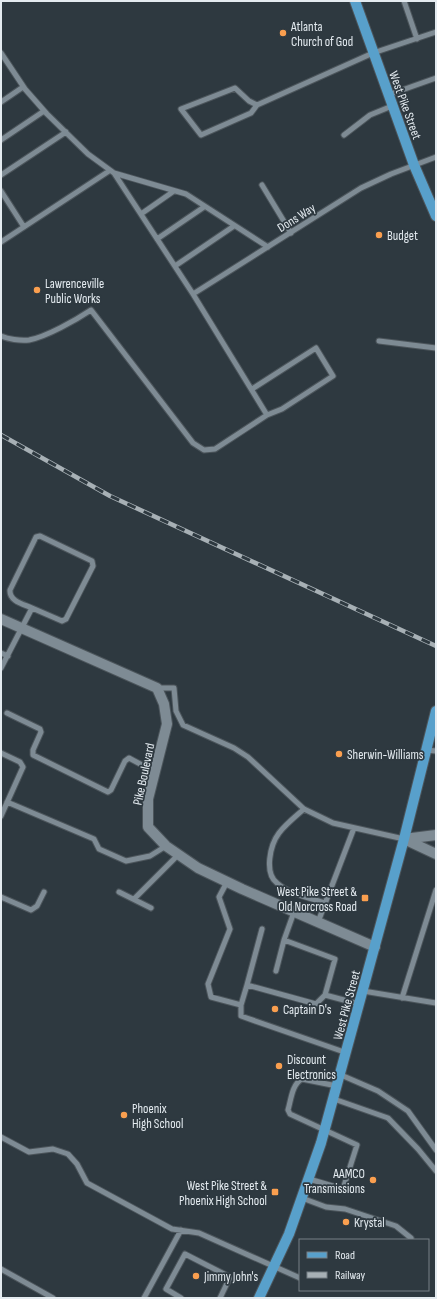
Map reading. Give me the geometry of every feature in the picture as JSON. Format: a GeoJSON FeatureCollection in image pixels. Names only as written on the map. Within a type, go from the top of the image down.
{"type":"FeatureCollection","features":[{"type":"Feature","properties":{"kind":"main road","name":"West Pike Street"},"geometry":{"type":"LineString","coordinates":[[355,1],[414,165],[436,216]]}},
{"type":"Feature","properties":{"kind":"main road","name":"West Pike Street"},"geometry":{"type":"LineString","coordinates":[[259,1298],[302,1198],[325,1130],[404,839],[436,711]]}},
{"type":"Feature","properties":{"kind":"street"},"geometry":{"type":"LineString","coordinates":[[1,619],[157,688]]}},
{"type":"Feature","properties":{"kind":"street","name":"Pike Boulevard"},"geometry":{"type":"LineString","coordinates":[[157,688],[164,704],[167,724],[148,799],[148,827],[166,846],[198,868],[375,947]]}},
{"type":"Feature","properties":{"kind":"street"},"geometry":{"type":"LineString","coordinates":[[404,839],[436,835]]}},
{"type":"Feature","properties":{"kind":"street"},"geometry":{"type":"LineString","coordinates":[[404,839],[436,854]]}},
{"type":"Feature","properties":{"kind":"lane"},"geometry":{"type":"LineString","coordinates":[[404,1],[417,39]]}},
{"type":"Feature","properties":{"kind":"lane"},"geometry":{"type":"LineString","coordinates":[[257,105],[249,101],[235,88],[181,109],[201,135],[252,113],[257,105],[373,53],[436,32]]}},
{"type":"Feature","properties":{"kind":"lane"},"geometry":{"type":"LineString","coordinates":[[1,53],[23,87],[44,111],[88,154],[111,172],[141,214],[193,294],[267,415]]}},
{"type":"Feature","properties":{"kind":"lane"},"geometry":{"type":"LineString","coordinates":[[1,64],[6,61]]}},
{"type":"Feature","properties":{"kind":"lane"},"geometry":{"type":"LineString","coordinates":[[388,95],[436,78]]}},
{"type":"Feature","properties":{"kind":"lane"},"geometry":{"type":"LineString","coordinates":[[1,102],[23,87]]}},
{"type":"Feature","properties":{"kind":"lane"},"geometry":{"type":"LineString","coordinates":[[344,135],[370,115],[392,106]]}},
{"type":"Feature","properties":{"kind":"lane"},"geometry":{"type":"LineString","coordinates":[[1,140],[44,111]]}},
{"type":"Feature","properties":{"kind":"lane"},"geometry":{"type":"LineString","coordinates":[[1,175],[66,132]]}},
{"type":"Feature","properties":{"kind":"lane","name":"Dons Way"},"geometry":{"type":"LineString","coordinates":[[193,294],[361,188],[436,157]]}},
{"type":"Feature","properties":{"kind":"lane"},"geometry":{"type":"LineString","coordinates":[[1,242],[111,172],[186,194],[268,247]]}},
{"type":"Feature","properties":{"kind":"lane"},"geometry":{"type":"LineString","coordinates":[[262,185],[291,233]]}},
{"type":"Feature","properties":{"kind":"lane"},"geometry":{"type":"LineString","coordinates":[[1,191],[24,227]]}},
{"type":"Feature","properties":{"kind":"lane"},"geometry":{"type":"LineString","coordinates":[[141,214],[174,191]]}},
{"type":"Feature","properties":{"kind":"lane"},"geometry":{"type":"LineString","coordinates":[[157,239],[204,207]]}},
{"type":"Feature","properties":{"kind":"lane"},"geometry":{"type":"LineString","coordinates":[[175,266],[234,226]]}},
{"type":"Feature","properties":{"kind":"lane"},"geometry":{"type":"LineString","coordinates":[[1,336],[28,340],[72,322],[90,310],[192,443],[204,450],[215,449],[267,415],[282,408],[333,376],[316,348],[252,389]]}},
{"type":"Feature","properties":{"kind":"lane"},"geometry":{"type":"LineString","coordinates":[[379,340],[436,348]]}},
{"type":"Feature","properties":{"kind":"lane"},"geometry":{"type":"LineString","coordinates":[[40,536],[92,561],[93,566],[66,619],[62,621],[32,608],[11,598],[9,595],[10,590],[36,537],[40,536]]}},
{"type":"Feature","properties":{"kind":"lane"},"geometry":{"type":"LineString","coordinates":[[1,668],[32,608]]}},
{"type":"Feature","properties":{"kind":"lane"},"geometry":{"type":"LineString","coordinates":[[1,653],[8,656]]}},
{"type":"Feature","properties":{"kind":"lane"},"geometry":{"type":"LineString","coordinates":[[157,688],[174,688],[176,711],[183,725],[234,748],[248,757],[304,810],[333,824],[404,839]]}},
{"type":"Feature","properties":{"kind":"lane"},"geometry":{"type":"LineString","coordinates":[[7,713],[40,729],[41,732],[33,750],[33,755],[108,792],[111,790],[125,761],[129,758],[155,772]]}},
{"type":"Feature","properties":{"kind":"lane"},"geometry":{"type":"LineString","coordinates":[[426,750],[436,751]]}},
{"type":"Feature","properties":{"kind":"lane"},"geometry":{"type":"LineString","coordinates":[[1,753],[20,762],[23,767],[1,816]]}},
{"type":"Feature","properties":{"kind":"lane"},"geometry":{"type":"LineString","coordinates":[[7,802],[94,839],[99,849],[126,861],[150,856],[166,846]]}},
{"type":"Feature","properties":{"kind":"lane"},"geometry":{"type":"LineString","coordinates":[[304,810],[278,834],[268,870],[273,880],[282,887],[325,903]]}},
{"type":"Feature","properties":{"kind":"lane"},"geometry":{"type":"LineString","coordinates":[[318,922],[354,828]]}},
{"type":"Feature","properties":{"kind":"lane"},"geometry":{"type":"LineString","coordinates":[[134,899],[178,854]]}},
{"type":"Feature","properties":{"kind":"lane"},"geometry":{"type":"LineString","coordinates":[[227,882],[219,897],[230,929],[208,984],[211,997],[241,1005]]}},
{"type":"Feature","properties":{"kind":"lane"},"geometry":{"type":"LineString","coordinates":[[402,998],[436,890]]}},
{"type":"Feature","properties":{"kind":"lane"},"geometry":{"type":"LineString","coordinates":[[1,897],[31,910],[37,906],[44,892]]}},
{"type":"Feature","properties":{"kind":"lane"},"geometry":{"type":"LineString","coordinates":[[119,892],[151,908]]}},
{"type":"Feature","properties":{"kind":"lane"},"geometry":{"type":"LineString","coordinates":[[276,971],[284,940],[294,912]]}},
{"type":"Feature","properties":{"kind":"lane"},"geometry":{"type":"LineString","coordinates":[[262,929],[241,1005],[241,1016],[347,1053]]}},
{"type":"Feature","properties":{"kind":"lane"},"geometry":{"type":"LineString","coordinates":[[247,985],[316,1004],[326,995],[335,959],[284,940]]}},
{"type":"Feature","properties":{"kind":"lane"},"geometry":{"type":"LineString","coordinates":[[363,991],[436,1003]]}},
{"type":"Feature","properties":{"kind":"lane"},"geometry":{"type":"LineString","coordinates":[[326,995],[359,1004]]}},
{"type":"Feature","properties":{"kind":"lane"},"geometry":{"type":"LineString","coordinates":[[341,1074],[378,1090],[408,1111],[436,1150]]}},
{"type":"Feature","properties":{"kind":"lane"},"geometry":{"type":"LineString","coordinates":[[309,1179],[343,1189],[357,1145],[290,1114],[288,1110],[293,1092],[297,1081],[302,1079],[338,1086]]}},
{"type":"Feature","properties":{"kind":"lane"},"geometry":{"type":"LineString","coordinates":[[334,1099],[388,1118],[418,1149],[436,1171]]}},
{"type":"Feature","properties":{"kind":"lane"},"geometry":{"type":"LineString","coordinates":[[1,1137],[29,1152],[53,1149],[68,1154],[77,1164],[87,1183],[172,1229],[199,1233],[299,1278]]}},
{"type":"Feature","properties":{"kind":"lane"},"geometry":{"type":"LineString","coordinates":[[302,1198],[326,1207],[345,1208],[396,1226],[412,1238]]}},
{"type":"Feature","properties":{"kind":"lane"},"geometry":{"type":"LineString","coordinates":[[144,1298],[181,1230]]}},
{"type":"Feature","properties":{"kind":"lane"},"geometry":{"type":"LineString","coordinates":[[181,1298],[166,1289],[185,1254],[230,1277],[220,1298]]}},
{"type":"Feature","properties":{"kind":"lane"},"geometry":{"type":"LineString","coordinates":[[1,1269],[53,1298]]}},
{"type":"Feature","properties":{"kind":"railway"},"geometry":{"type":"LineString","coordinates":[[1,435],[110,496],[436,646]]}},
{"type":"Feature","properties":{"kind":"place","name":"Atlanta Church of God"},"geometry":{"type":"Point","coordinates":[283,33]}},
{"type":"Feature","properties":{"kind":"place","name":"Budget"},"geometry":{"type":"Point","coordinates":[379,235]}},
{"type":"Feature","properties":{"kind":"place","name":"Lawrenceville Public Works"},"geometry":{"type":"Point","coordinates":[37,290]}},
{"type":"Feature","properties":{"kind":"place","name":"Sherwin-Williams"},"geometry":{"type":"Point","coordinates":[339,754]}},
{"type":"Feature","properties":{"kind":"place","name":"West Pike Street & Old Norcross Road"},"geometry":{"type":"Point","coordinates":[365,898]}},
{"type":"Feature","properties":{"kind":"place","name":"Captain D's"},"geometry":{"type":"Point","coordinates":[275,1009]}},
{"type":"Feature","properties":{"kind":"place","name":"Discount Electronics"},"geometry":{"type":"Point","coordinates":[279,1066]}},
{"type":"Feature","properties":{"kind":"place","name":"Phoenix High School"},"geometry":{"type":"Point","coordinates":[124,1115]}},
{"type":"Feature","properties":{"kind":"place","name":"AAMCO Transmissions"},"geometry":{"type":"Point","coordinates":[373,1180]}},
{"type":"Feature","properties":{"kind":"place","name":"West Pike Street & Phoenix High School"},"geometry":{"type":"Point","coordinates":[275,1192]}},
{"type":"Feature","properties":{"kind":"place","name":"Krystal"},"geometry":{"type":"Point","coordinates":[346,1222]}},
{"type":"Feature","properties":{"kind":"place","name":"Jimmy John's"},"geometry":{"type":"Point","coordinates":[196,1276]}}]}
